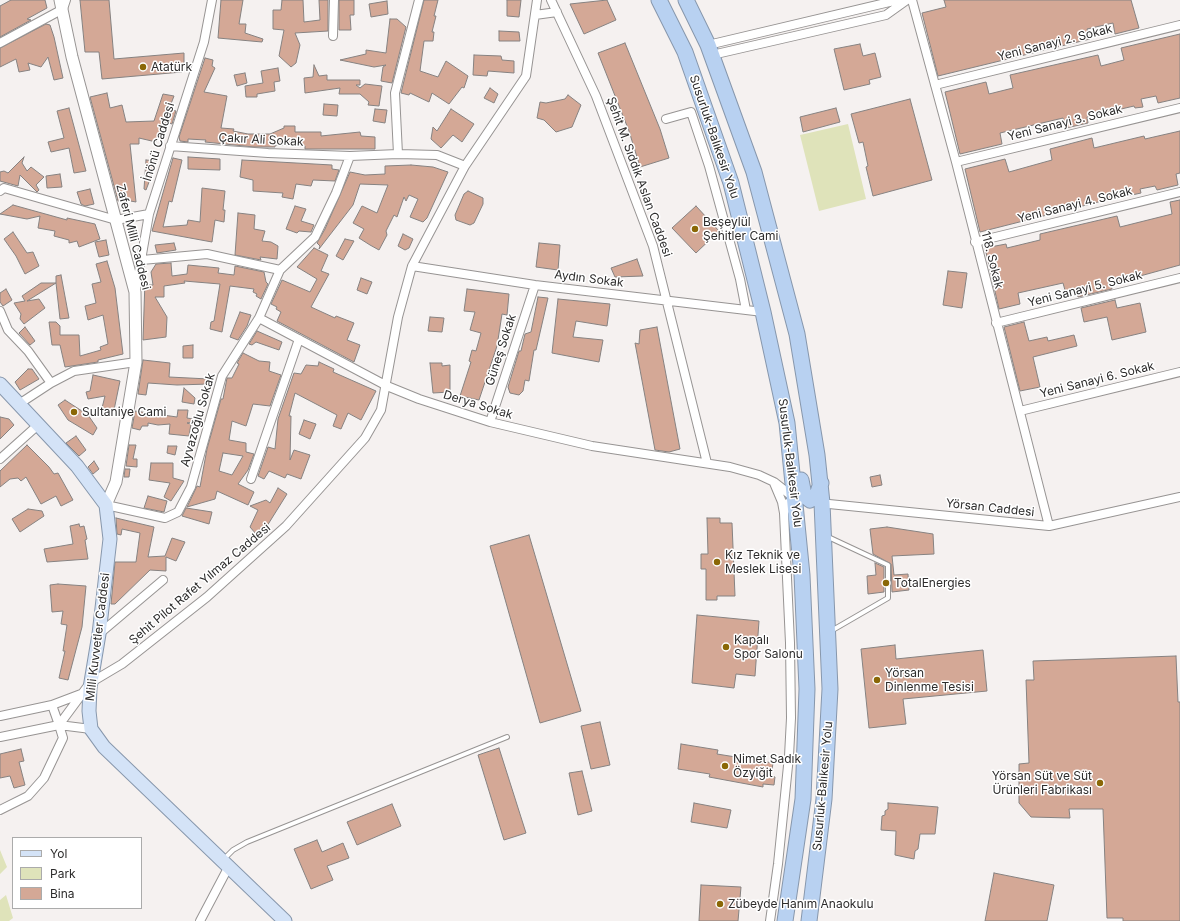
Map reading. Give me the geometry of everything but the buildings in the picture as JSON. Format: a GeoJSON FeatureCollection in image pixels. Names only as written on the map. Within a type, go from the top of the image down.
{"type":"FeatureCollection","features":[{"type":"Feature","properties":{"kind":"highway","name":"Susurluk-Balıkesir Yolu"},"geometry":{"type":"LineString","coordinates":[[659,0],[685,52],[732,184],[763,312],[787,423],[796,501],[802,575],[807,689],[803,799],[785,921]]}},
{"type":"Feature","properties":{"kind":"highway","name":"Susurluk-Balıkesir Yolu"},"geometry":{"type":"LineString","coordinates":[[686,0],[710,50],[754,172],[797,334],[821,483],[830,689],[824,799],[809,921]]}},
{"type":"Feature","properties":{"kind":"highway"},"geometry":{"type":"LineString","coordinates":[[775,370],[790,402],[802,490],[806,498],[810,500],[815,498],[821,483]]}},
{"type":"Feature","properties":{"kind":"main road"},"geometry":{"type":"LineString","coordinates":[[0,384],[76,466],[106,505]]}},
{"type":"Feature","properties":{"kind":"main road","name":"Milli Kuvvetler Caddesi"},"geometry":{"type":"LineString","coordinates":[[91,729],[89,711],[90,683],[99,634],[110,539],[106,505]]}},
{"type":"Feature","properties":{"kind":"main road"},"geometry":{"type":"LineString","coordinates":[[91,729],[104,747],[285,921]]}},
{"type":"Feature","properties":{"kind":"street","name":"İnönü Caddesi"},"geometry":{"type":"LineString","coordinates":[[135,292],[150,214],[170,146],[204,42],[212,0]]}},
{"type":"Feature","properties":{"kind":"street"},"geometry":{"type":"LineString","coordinates":[[333,36],[334,0]]}},
{"type":"Feature","properties":{"kind":"street"},"geometry":{"type":"LineString","coordinates":[[398,154],[395,93],[419,0]]}},
{"type":"Feature","properties":{"kind":"street","name":"Şehit Pilot Rafet Yılmaz Caddesi"},"geometry":{"type":"LineString","coordinates":[[90,683],[122,664],[200,602],[286,526],[365,438],[382,410],[398,316],[412,266],[465,166],[526,76],[537,0]]}},
{"type":"Feature","properties":{"kind":"street","name":"Şehit M. Sıddık Aslan Caddesi"},"geometry":{"type":"LineString","coordinates":[[551,0],[596,96],[653,246],[668,300],[706,464]]}},
{"type":"Feature","properties":{"kind":"street"},"geometry":{"type":"LineString","coordinates":[[710,50],[898,0]]}},
{"type":"Feature","properties":{"kind":"street"},"geometry":{"type":"LineString","coordinates":[[710,50],[886,15],[907,0]]}},
{"type":"Feature","properties":{"kind":"street","name":"118. Sokak"},"geometry":{"type":"LineString","coordinates":[[912,0],[956,162],[975,242],[1049,526]]}},
{"type":"Feature","properties":{"kind":"street"},"geometry":{"type":"LineString","coordinates":[[0,43],[63,3]]}},
{"type":"Feature","properties":{"kind":"street","name":"Zaferi Milli Caddesi"},"geometry":{"type":"LineString","coordinates":[[63,3],[72,57],[135,292],[136,362],[116,482],[106,505]]}},
{"type":"Feature","properties":{"kind":"street"},"geometry":{"type":"LineString","coordinates":[[534,15],[556,12]]}},
{"type":"Feature","properties":{"kind":"street","name":"Yeni Sanayi 2. Sokak"},"geometry":{"type":"LineString","coordinates":[[935,85],[1180,24]]}},
{"type":"Feature","properties":{"kind":"street","name":"Yeni Sanayi 3. Sokak"},"geometry":{"type":"LineString","coordinates":[[956,162],[1180,108]]}},
{"type":"Feature","properties":{"kind":"street"},"geometry":{"type":"LineString","coordinates":[[666,119],[691,112],[709,166],[740,279],[746,310]]}},
{"type":"Feature","properties":{"kind":"street","name":"Çakır Ali Sokak"},"geometry":{"type":"LineString","coordinates":[[170,146],[268,153],[350,156],[398,154],[437,155],[465,166]]}},
{"type":"Feature","properties":{"kind":"street"},"geometry":{"type":"LineString","coordinates":[[142,260],[207,254],[280,270],[315,236],[336,193],[350,156]]}},
{"type":"Feature","properties":{"kind":"street"},"geometry":{"type":"LineString","coordinates":[[1,188],[116,220],[150,214]]}},
{"type":"Feature","properties":{"kind":"street","name":"Yeni Sanayi 4. Sokak"},"geometry":{"type":"LineString","coordinates":[[975,242],[1180,192]]}},
{"type":"Feature","properties":{"kind":"street","name":"Aydın Sokak"},"geometry":{"type":"LineString","coordinates":[[412,266],[535,285],[763,312]]}},
{"type":"Feature","properties":{"kind":"street","name":"Ayvazoğlu Sokak"},"geometry":{"type":"LineString","coordinates":[[106,505],[165,518],[178,512],[191,487],[222,376],[259,318],[280,270]]}},
{"type":"Feature","properties":{"kind":"street","name":"Yeni Sanayi 5. Sokak"},"geometry":{"type":"LineString","coordinates":[[996,323],[1180,278]]}},
{"type":"Feature","properties":{"kind":"street","name":"Güneş Sokak"},"geometry":{"type":"LineString","coordinates":[[490,422],[535,285]]}},
{"type":"Feature","properties":{"kind":"street"},"geometry":{"type":"LineString","coordinates":[[0,311],[8,330],[28,351],[51,383]]}},
{"type":"Feature","properties":{"kind":"street","name":"Derya Sokak"},"geometry":{"type":"LineString","coordinates":[[259,318],[387,386],[419,399],[490,422],[592,446],[730,467],[759,475],[774,482],[792,495],[796,501]]}},
{"type":"Feature","properties":{"kind":"street"},"geometry":{"type":"LineString","coordinates":[[251,478],[299,339]]}},
{"type":"Feature","properties":{"kind":"street"},"geometry":{"type":"LineString","coordinates":[[19,404],[51,383],[74,371],[136,362]]}},
{"type":"Feature","properties":{"kind":"street","name":"Yeni Sanayi 6. Sokak"},"geometry":{"type":"LineString","coordinates":[[1020,411],[1180,372]]}},
{"type":"Feature","properties":{"kind":"street"},"geometry":{"type":"LineString","coordinates":[[0,459],[38,425]]}},
{"type":"Feature","properties":{"kind":"street"},"geometry":{"type":"LineString","coordinates":[[770,921],[778,864],[789,756],[790,726],[790,643],[784,513],[782,502],[774,482]]}},
{"type":"Feature","properties":{"kind":"street","name":"Yörsan Caddesi"},"geometry":{"type":"LineString","coordinates":[[796,501],[1049,526],[1180,497]]}},
{"type":"Feature","properties":{"kind":"street"},"geometry":{"type":"LineString","coordinates":[[784,513],[788,503],[796,501]]}},
{"type":"Feature","properties":{"kind":"street"},"geometry":{"type":"LineString","coordinates":[[99,634],[163,580]]}},
{"type":"Feature","properties":{"kind":"street"},"geometry":{"type":"LineString","coordinates":[[59,725],[90,683]]}},
{"type":"Feature","properties":{"kind":"street"},"geometry":{"type":"LineString","coordinates":[[0,716],[52,706],[82,694]]}},
{"type":"Feature","properties":{"kind":"street"},"geometry":{"type":"LineString","coordinates":[[0,810],[28,796],[44,778],[63,738],[52,706]]}},
{"type":"Feature","properties":{"kind":"street"},"geometry":{"type":"LineString","coordinates":[[0,737],[59,725],[91,729]]}},
{"type":"Feature","properties":{"kind":"street"},"geometry":{"type":"LineString","coordinates":[[200,921],[226,863]]}},
{"type":"Feature","properties":{"kind":"lane"},"geometry":{"type":"LineString","coordinates":[[823,534],[888,565],[888,598],[827,634]]}},
{"type":"Feature","properties":{"kind":"lane"},"geometry":{"type":"LineString","coordinates":[[226,863],[233,850],[247,842],[507,737]]}},
{"type":"Feature","properties":{"kind":"green space"},"geometry":{"type":"Polygon","coordinates":[[[848,124],[866,199],[819,211],[800,135],[848,124]]]}},
{"type":"Feature","properties":{"kind":"green space"},"geometry":{"type":"Polygon","coordinates":[[[0,850],[7,867],[0,874],[0,850]]]}},
{"type":"Feature","properties":{"kind":"green space"},"geometry":{"type":"Polygon","coordinates":[[[6,895],[13,918],[9,921],[0,921],[0,900],[6,895]]]}},
{"type":"Feature","properties":{"kind":"place","name":"Atatürk"},"geometry":{"type":"Point","coordinates":[143,67]}},
{"type":"Feature","properties":{"kind":"place","name":"Beşeylül Şehitler Cami"},"geometry":{"type":"Point","coordinates":[695,229]}},
{"type":"Feature","properties":{"kind":"place","name":"Sultaniye Cami"},"geometry":{"type":"Point","coordinates":[74,412]}},
{"type":"Feature","properties":{"kind":"place","name":"Kız Teknik ve Meslek Lisesi"},"geometry":{"type":"Point","coordinates":[717,562]}},
{"type":"Feature","properties":{"kind":"place","name":"TotalEnergies"},"geometry":{"type":"Point","coordinates":[886,583]}},
{"type":"Feature","properties":{"kind":"place","name":"Kapalı Spor Salonu"},"geometry":{"type":"Point","coordinates":[726,647]}},
{"type":"Feature","properties":{"kind":"place","name":"Yörsan Dinlenme Tesisi"},"geometry":{"type":"Point","coordinates":[877,680]}},
{"type":"Feature","properties":{"kind":"place","name":"Nimet Sadık Özyiğit"},"geometry":{"type":"Point","coordinates":[725,766]}},
{"type":"Feature","properties":{"kind":"place","name":"Yörsan Süt ve Süt Ürünleri Fabrikası"},"geometry":{"type":"Point","coordinates":[1100,783]}},
{"type":"Feature","properties":{"kind":"place","name":"Zübeyde Hanım Anaokulu"},"geometry":{"type":"Point","coordinates":[720,904]}}]}
